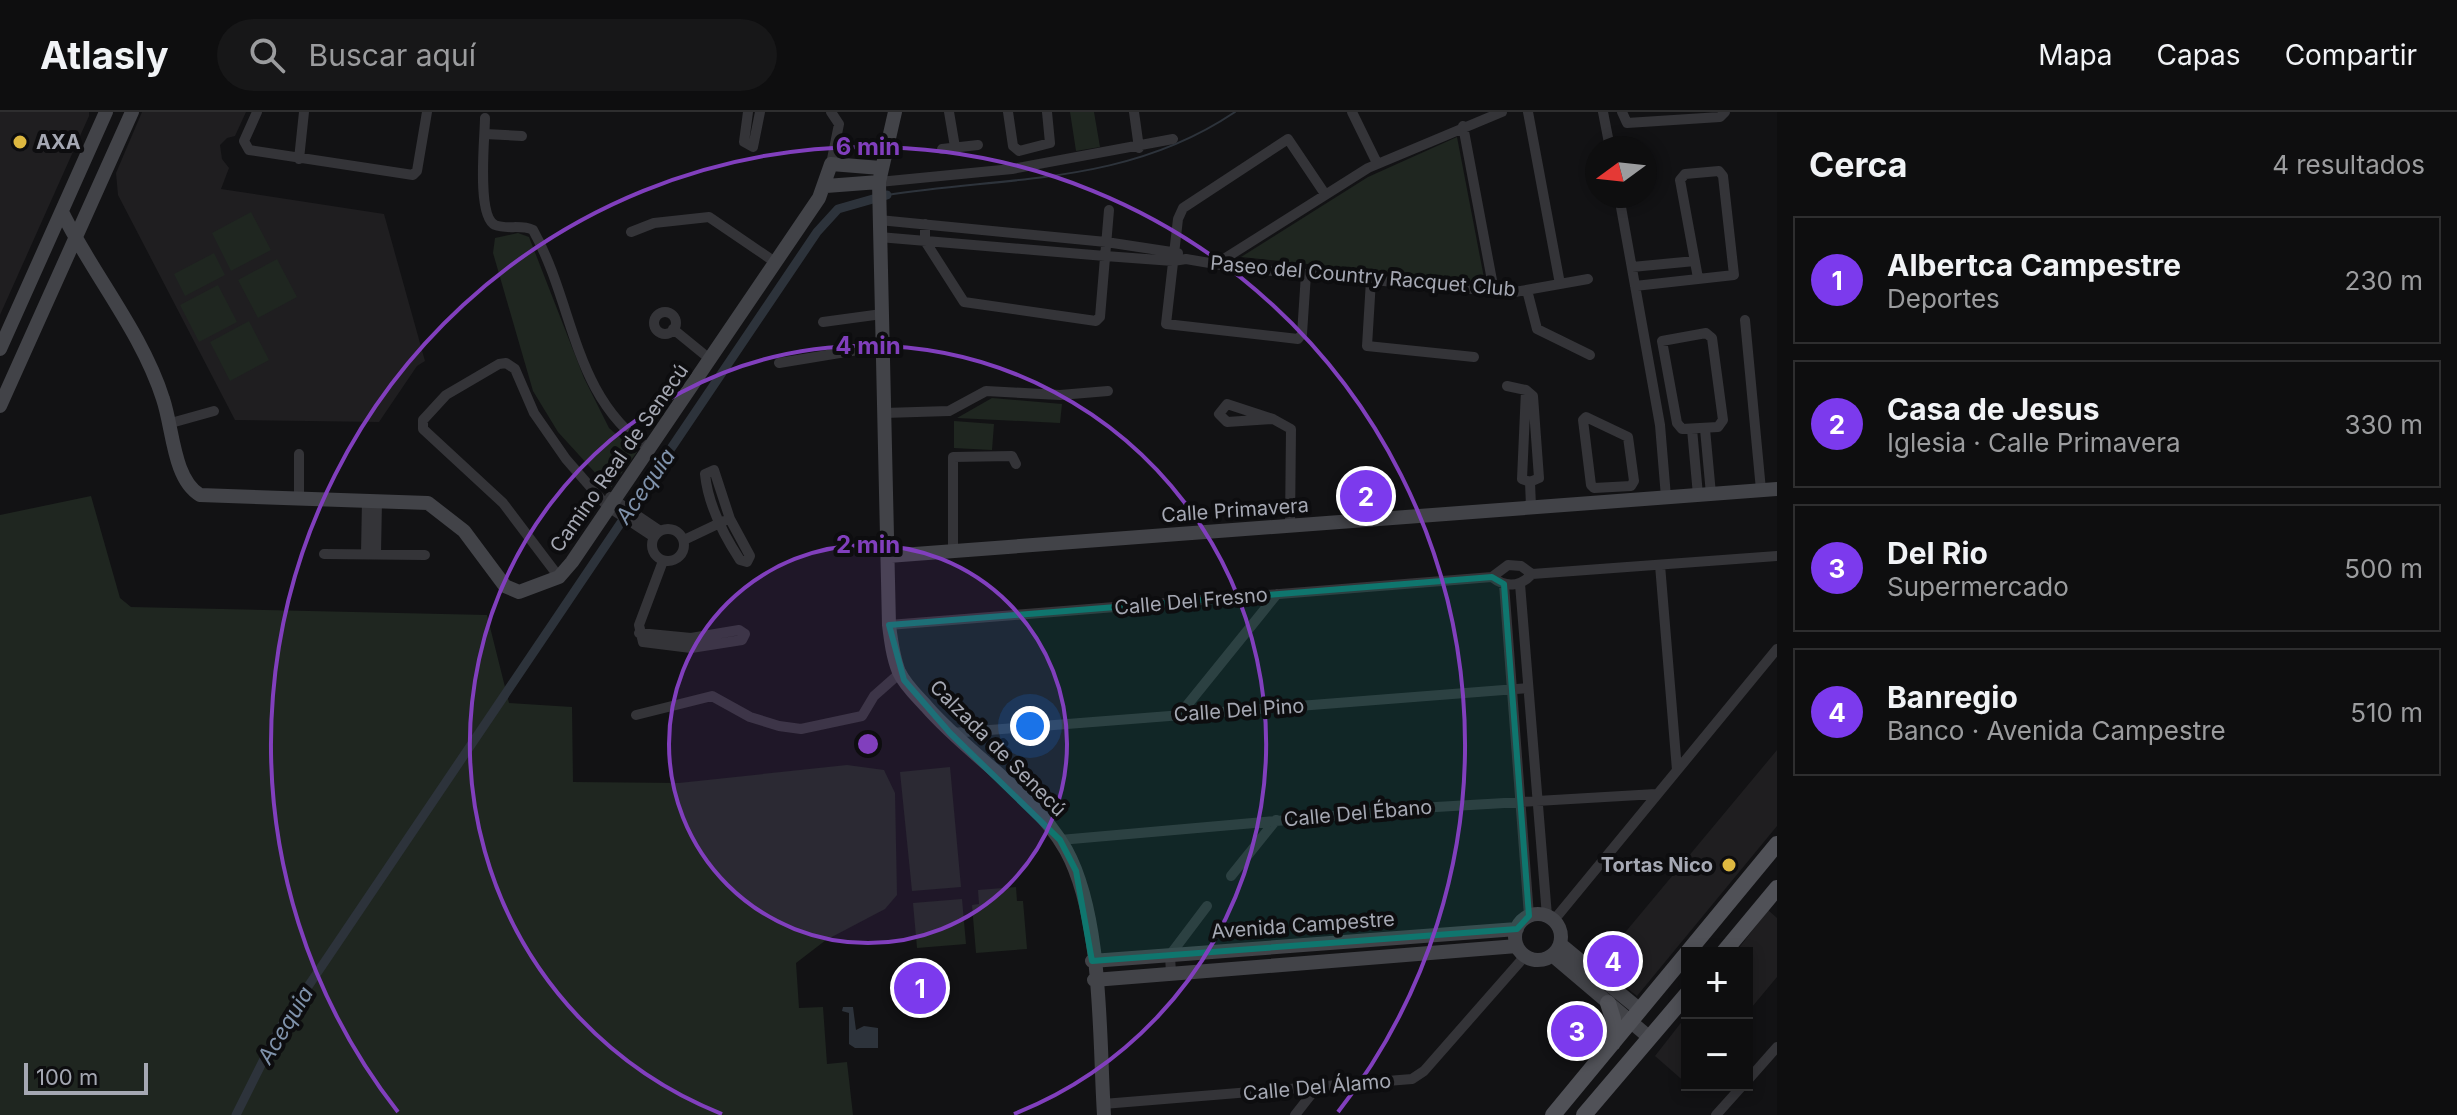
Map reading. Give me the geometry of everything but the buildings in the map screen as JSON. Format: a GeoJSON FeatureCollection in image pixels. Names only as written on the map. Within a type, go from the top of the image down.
{"type":"FeatureCollection","features":[{"type":"Feature","properties":{"kind":"main road"},"geometry":{"type":"LineString","coordinates":[[1692,947],[1777,844]]}},
{"type":"Feature","properties":{"kind":"main road"},"geometry":{"type":"LineString","coordinates":[[1729,947],[1774,898]]}},
{"type":"Feature","properties":{"kind":"main road"},"geometry":{"type":"LineString","coordinates":[[1553,1115],[1681,960]]}},
{"type":"Feature","properties":{"kind":"main road"},"geometry":{"type":"LineString","coordinates":[[1584,1115],[1681,1001]]}},
{"type":"Feature","properties":{"kind":"main road"},"geometry":{"type":"LineString","coordinates":[[1608,1003],[1613,1019],[1613,1043]]}},
{"type":"Feature","properties":{"kind":"street"},"geometry":{"type":"LineString","coordinates":[[0,349],[106,112]]}},
{"type":"Feature","properties":{"kind":"street"},"geometry":{"type":"LineString","coordinates":[[0,406],[132,112]]}},
{"type":"Feature","properties":{"kind":"street"},"geometry":{"type":"LineString","coordinates":[[257,112],[244,141],[249,150],[413,175],[417,171],[427,112]]}},
{"type":"Feature","properties":{"kind":"street"},"geometry":{"type":"LineString","coordinates":[[299,159],[304,112]]}},
{"type":"Feature","properties":{"kind":"street"},"geometry":{"type":"LineString","coordinates":[[748,112],[744,142],[753,147],[760,112]]}},
{"type":"Feature","properties":{"kind":"street"},"geometry":{"type":"LineString","coordinates":[[831,112],[839,124],[826,186],[880,175]]}},
{"type":"Feature","properties":{"kind":"street","name":"Calzada de Senecú"},"geometry":{"type":"LineString","coordinates":[[895,112],[880,175],[879,220],[889,625],[900,673],[950,733],[1009,784],[1060,840],[1085,900],[1103,1109]]}},
{"type":"Feature","properties":{"kind":"street"},"geometry":{"type":"LineString","coordinates":[[949,112],[955,147]]}},
{"type":"Feature","properties":{"kind":"street"},"geometry":{"type":"LineString","coordinates":[[1008,112],[1013,146],[1019,151],[1050,143],[1047,112]]}},
{"type":"Feature","properties":{"kind":"street"},"geometry":{"type":"LineString","coordinates":[[1134,112],[1139,148]]}},
{"type":"Feature","properties":{"kind":"street"},"geometry":{"type":"LineString","coordinates":[[1352,112],[1377,163]]}},
{"type":"Feature","properties":{"kind":"street"},"geometry":{"type":"LineString","coordinates":[[1215,264],[1377,163],[1502,112]]}},
{"type":"Feature","properties":{"kind":"street"},"geometry":{"type":"LineString","coordinates":[[1528,112],[1560,284]]}},
{"type":"Feature","properties":{"kind":"street"},"geometry":{"type":"LineString","coordinates":[[1603,112],[1608,136]]}},
{"type":"Feature","properties":{"kind":"street"},"geometry":{"type":"LineString","coordinates":[[1622,112],[1627,123],[1684,115],[1720,117],[1725,112]]}},
{"type":"Feature","properties":{"kind":"street"},"geometry":{"type":"LineString","coordinates":[[485,118],[483,188],[488,218],[496,225],[533,230],[601,402],[622,429],[650,449]]}},
{"type":"Feature","properties":{"kind":"street"},"geometry":{"type":"LineString","coordinates":[[1463,126],[1494,291]]}},
{"type":"Feature","properties":{"kind":"street"},"geometry":{"type":"LineString","coordinates":[[485,134],[522,136]]}},
{"type":"Feature","properties":{"kind":"street"},"geometry":{"type":"LineString","coordinates":[[831,164],[904,177],[1032,166],[1139,148],[1173,139]]}},
{"type":"Feature","properties":{"kind":"street"},"geometry":{"type":"LineString","coordinates":[[1306,274],[1302,334],[1298,339],[1168,326],[1178,214],[1183,208],[1286,140],[1292,141],[1325,194]]}},
{"type":"Feature","properties":{"kind":"street"},"geometry":{"type":"LineString","coordinates":[[942,149],[978,145]]}},
{"type":"Feature","properties":{"kind":"street"},"geometry":{"type":"LineString","coordinates":[[1029,149],[1032,166]]}},
{"type":"Feature","properties":{"kind":"street"},"geometry":{"type":"LineString","coordinates":[[1635,286],[1732,277],[1736,272],[1723,176],[1719,171],[1681,177],[1698,278]]}},
{"type":"Feature","properties":{"kind":"street","name":"Camino Real de Senecú"},"geometry":{"type":"LineString","coordinates":[[63,214],[156,380],[171,423],[183,476],[194,492],[200,495],[415,501],[439,509],[464,531],[505,586],[513,591],[527,592],[559,577],[614,505],[826,186]]}},
{"type":"Feature","properties":{"kind":"street"},"geometry":{"type":"LineString","coordinates":[[1621,208],[1660,425],[1666,497]]}},
{"type":"Feature","properties":{"kind":"street"},"geometry":{"type":"LineString","coordinates":[[925,224],[925,241],[952,288],[969,305],[1096,321],[1100,317],[1109,210]]}},
{"type":"Feature","properties":{"kind":"street"},"geometry":{"type":"LineString","coordinates":[[631,232],[654,223],[709,217],[775,262]]}},
{"type":"Feature","properties":{"kind":"street"},"geometry":{"type":"LineString","coordinates":[[879,220],[1174,249]]}},
{"type":"Feature","properties":{"kind":"street","name":"Paseo del Country Racquet Club"},"geometry":{"type":"LineString","coordinates":[[879,237],[1173,261],[1186,259],[1306,274],[1494,291],[1527,290],[1588,279]]}},
{"type":"Feature","properties":{"kind":"street"},"geometry":{"type":"LineString","coordinates":[[49,242],[75,239]]}},
{"type":"Feature","properties":{"kind":"street","name":"Paseo del Country Racquet Club"},"geometry":{"type":"LineString","coordinates":[[1174,249],[1186,259]]}},
{"type":"Feature","properties":{"kind":"street"},"geometry":{"type":"LineString","coordinates":[[1632,267],[1695,261]]}},
{"type":"Feature","properties":{"kind":"street"},"geometry":{"type":"LineString","coordinates":[[1671,264],[1673,281]]}},
{"type":"Feature","properties":{"kind":"street"},"geometry":{"type":"LineString","coordinates":[[1371,280],[1367,346],[1474,357]]}},
{"type":"Feature","properties":{"kind":"street"},"geometry":{"type":"LineString","coordinates":[[1527,290],[1537,329],[1590,355]]}},
{"type":"Feature","properties":{"kind":"street"},"geometry":{"type":"LineString","coordinates":[[823,322],[882,314]]}},
{"type":"Feature","properties":{"kind":"street"},"geometry":{"type":"LineString","coordinates":[[1745,320],[1761,490]]}},
{"type":"Feature","properties":{"kind":"street"},"geometry":{"type":"LineString","coordinates":[[673,329],[711,360]]}},
{"type":"Feature","properties":{"kind":"street"},"geometry":{"type":"LineString","coordinates":[[1706,333],[1712,338],[1723,420],[1718,427],[1692,429],[1678,425],[1662,341],[1706,333]]}},
{"type":"Feature","properties":{"kind":"street"},"geometry":{"type":"LineString","coordinates":[[779,363],[882,346]]}},
{"type":"Feature","properties":{"kind":"street"},"geometry":{"type":"LineString","coordinates":[[559,577],[503,503],[423,429],[423,420],[457,387],[499,364],[510,364],[549,436],[597,491],[657,534],[673,530],[684,540]]}},
{"type":"Feature","properties":{"kind":"street"},"geometry":{"type":"LineString","coordinates":[[1507,386],[1526,390],[1533,396],[1539,478],[1530,482],[1531,507]]}},
{"type":"Feature","properties":{"kind":"street"},"geometry":{"type":"LineString","coordinates":[[884,413],[949,411],[986,391],[1060,395],[1108,391]]}},
{"type":"Feature","properties":{"kind":"street"},"geometry":{"type":"LineString","coordinates":[[171,423],[214,411]]}},
{"type":"Feature","properties":{"kind":"street"},"geometry":{"type":"LineString","coordinates":[[1586,417],[1625,433],[1630,441],[1633,483],[1614,494],[1591,485],[1583,420],[1586,417]]}},
{"type":"Feature","properties":{"kind":"street"},"geometry":{"type":"LineString","coordinates":[[1273,419],[1289,427],[1293,434],[1290,526]]}},
{"type":"Feature","properties":{"kind":"street"},"geometry":{"type":"LineString","coordinates":[[1692,429],[1705,494]]}},
{"type":"Feature","properties":{"kind":"street"},"geometry":{"type":"LineString","coordinates":[[1705,429],[1705,494]]}},
{"type":"Feature","properties":{"kind":"street"},"geometry":{"type":"LineString","coordinates":[[299,454],[299,499]]}},
{"type":"Feature","properties":{"kind":"street"},"geometry":{"type":"LineString","coordinates":[[953,551],[953,457],[1012,456],[1016,464]]}},
{"type":"Feature","properties":{"kind":"street","name":"Calle Primavera"},"geometry":{"type":"LineString","coordinates":[[888,556],[1531,507],[1614,494],[1666,497],[1777,489]]}},
{"type":"Feature","properties":{"kind":"street"},"geometry":{"type":"LineString","coordinates":[[371,554],[372,500]]}},
{"type":"Feature","properties":{"kind":"street"},"geometry":{"type":"LineString","coordinates":[[684,540],[724,521]]}},
{"type":"Feature","properties":{"kind":"street"},"geometry":{"type":"LineString","coordinates":[[657,534],[653,551],[663,561]]}},
{"type":"Feature","properties":{"kind":"street"},"geometry":{"type":"LineString","coordinates":[[663,561],[680,556],[684,540]]}},
{"type":"Feature","properties":{"kind":"street"},"geometry":{"type":"LineString","coordinates":[[324,554],[425,555]]}},
{"type":"Feature","properties":{"kind":"street","name":"Calle Del Fresno"},"geometry":{"type":"LineString","coordinates":[[889,625],[1492,577],[1508,565],[1521,566],[1532,574],[1777,556]]}},
{"type":"Feature","properties":{"kind":"street"},"geometry":{"type":"LineString","coordinates":[[663,561],[639,633],[691,643]]}},
{"type":"Feature","properties":{"kind":"street"},"geometry":{"type":"LineString","coordinates":[[1660,565],[1677,770]]}},
{"type":"Feature","properties":{"kind":"street"},"geometry":{"type":"LineString","coordinates":[[1492,577],[1504,584],[1520,584],[1532,574]]}},
{"type":"Feature","properties":{"kind":"street"},"geometry":{"type":"LineString","coordinates":[[1504,584],[1529,916],[1517,929],[1521,951],[1539,960],[1556,949],[1560,931],[1551,918],[1537,801],[1520,584]]}},
{"type":"Feature","properties":{"kind":"street"},"geometry":{"type":"LineString","coordinates":[[1180,714],[1277,594]]}},
{"type":"Feature","properties":{"kind":"street"},"geometry":{"type":"LineString","coordinates":[[1551,918],[1777,649]]}},
{"type":"Feature","properties":{"kind":"street"},"geometry":{"type":"LineString","coordinates":[[636,715],[712,696],[766,724],[813,728],[862,716],[874,696],[900,673]]}},
{"type":"Feature","properties":{"kind":"street","name":"Calle Del Pino"},"geometry":{"type":"LineString","coordinates":[[950,733],[1528,688]]}},
{"type":"Feature","properties":{"kind":"street","name":"Calle Del Ébano"},"geometry":{"type":"LineString","coordinates":[[1060,840],[1276,820],[1656,794]]}},
{"type":"Feature","properties":{"kind":"street"},"geometry":{"type":"LineString","coordinates":[[1231,876],[1276,820]]}},
{"type":"Feature","properties":{"kind":"street"},"geometry":{"type":"LineString","coordinates":[[1171,974],[1170,955],[1207,906]]}},
{"type":"Feature","properties":{"kind":"street"},"geometry":{"type":"LineString","coordinates":[[1529,916],[1551,918]]}},
{"type":"Feature","properties":{"kind":"street","name":"Avenida Campestre"},"geometry":{"type":"LineString","coordinates":[[1092,961],[1517,929]]}},
{"type":"Feature","properties":{"kind":"street"},"geometry":{"type":"LineString","coordinates":[[1462,933],[1463,950]]}},
{"type":"Feature","properties":{"kind":"street"},"geometry":{"type":"LineString","coordinates":[[1347,942],[1348,960]]}},
{"type":"Feature","properties":{"kind":"street"},"geometry":{"type":"LineString","coordinates":[[1556,949],[1608,1003],[1635,1016]]}},
{"type":"Feature","properties":{"kind":"street"},"geometry":{"type":"LineString","coordinates":[[1556,949],[1635,1016],[1650,1038]]}},
{"type":"Feature","properties":{"kind":"street","name":"Avenida Campestre"},"geometry":{"type":"LineString","coordinates":[[1094,980],[1463,950],[1521,951]]}},
{"type":"Feature","properties":{"kind":"street","name":"Calle Del Álamo"},"geometry":{"type":"LineString","coordinates":[[1103,1109],[1417,1077],[1521,951]]}},
{"type":"Feature","properties":{"kind":"street"},"geometry":{"type":"LineString","coordinates":[[1205,971],[1206,952]]}},
{"type":"Feature","properties":{"kind":"street"},"geometry":{"type":"LineString","coordinates":[[1753,1074],[1777,1047]]}},
{"type":"Feature","properties":{"kind":"street"},"geometry":{"type":"LineString","coordinates":[[1295,1115],[1317,1087]]}},
{"type":"Feature","properties":{"kind":"street"},"geometry":{"type":"LineString","coordinates":[[1716,1115],[1738,1091]]}},
{"type":"Feature","properties":{"kind":"highlighted area"},"geometry":{"type":"Polygon","coordinates":[[[1492,577],[1504,584],[1529,916],[1517,929],[1092,961],[1076,871],[1060,840],[950,733],[904,680],[889,625],[1492,577]]]}},
{"type":"Feature","properties":{"kind":"shaded area"},"geometry":{"type":"Polygon","coordinates":[[[0,112],[89,112],[89,116],[0,315],[0,112]]]}},
{"type":"Feature","properties":{"kind":"shaded area"},"geometry":{"type":"Polygon","coordinates":[[[142,112],[246,112],[235,136],[227,138],[220,145],[222,159],[229,168],[221,189],[384,214],[425,361],[417,366],[379,422],[235,420],[118,195],[116,173],[142,112]]]}},
{"type":"Feature","properties":{"kind":"shaded area"},"geometry":{"type":"Polygon","coordinates":[[[1070,112],[1094,112],[1100,147],[1076,151],[1070,112]]]}},
{"type":"Feature","properties":{"kind":"shaded area"},"geometry":{"type":"Polygon","coordinates":[[[1457,137],[1485,283],[1241,257],[1368,177],[1457,137]]]}},
{"type":"Feature","properties":{"kind":"shaded area"},"geometry":{"type":"Polygon","coordinates":[[[251,212],[271,250],[231,271],[212,233],[251,212]]]}},
{"type":"Feature","properties":{"kind":"shaded area"},"geometry":{"type":"Polygon","coordinates":[[[518,233],[529,237],[584,378],[609,428],[637,452],[610,489],[558,432],[533,391],[493,253],[495,238],[518,233]]]}},
{"type":"Feature","properties":{"kind":"shaded area"},"geometry":{"type":"Polygon","coordinates":[[[214,253],[225,275],[185,296],[174,274],[214,253]]]}},
{"type":"Feature","properties":{"kind":"shaded area"},"geometry":{"type":"Polygon","coordinates":[[[277,259],[297,297],[258,318],[238,280],[277,259]]]}},
{"type":"Feature","properties":{"kind":"shaded area"},"geometry":{"type":"Polygon","coordinates":[[[218,285],[237,322],[199,342],[180,305],[218,285]]]}},
{"type":"Feature","properties":{"kind":"shaded area"},"geometry":{"type":"Polygon","coordinates":[[[249,321],[269,360],[230,381],[210,342],[249,321]]]}},
{"type":"Feature","properties":{"kind":"shaded area"},"geometry":{"type":"Polygon","coordinates":[[[992,398],[1062,404],[1060,423],[957,418],[992,398]]]}},
{"type":"Feature","properties":{"kind":"shaded area"},"geometry":{"type":"Polygon","coordinates":[[[954,421],[994,424],[992,450],[954,448],[954,421]]]}},
{"type":"Feature","properties":{"kind":"shaded area"},"geometry":{"type":"Polygon","coordinates":[[[91,496],[120,598],[131,607],[487,615],[509,703],[572,707],[573,782],[679,783],[847,765],[884,770],[895,793],[897,895],[885,909],[826,940],[796,963],[799,1008],[823,1007],[827,1064],[847,1062],[853,1115],[0,1115],[0,515],[91,496]]]}},
{"type":"Feature","properties":{"kind":"shaded area"},"geometry":{"type":"Polygon","coordinates":[[[1777,750],[1777,826],[1637,996],[1598,965],[1777,750]]]}},
{"type":"Feature","properties":{"kind":"shaded area"},"geometry":{"type":"Polygon","coordinates":[[[950,767],[961,887],[912,891],[900,772],[950,767]]]}},
{"type":"Feature","properties":{"kind":"shaded area"},"geometry":{"type":"Polygon","coordinates":[[[1016,887],[1017,901],[1023,901],[1027,949],[976,953],[972,905],[979,904],[978,890],[1016,887]]]}},
{"type":"Feature","properties":{"kind":"shaded area"},"geometry":{"type":"Polygon","coordinates":[[[962,899],[966,944],[917,948],[913,903],[962,899]]]}},
{"type":"Feature","properties":{"kind":"shaded area"},"geometry":{"type":"Polygon","coordinates":[[[1768,910],[1777,918],[1777,977],[1753,1006],[1753,947],[1740,947],[1768,910]]]}},
{"type":"Feature","properties":{"kind":"shaded area"},"geometry":{"type":"Polygon","coordinates":[[[928,965],[932,1009],[911,1010],[907,967],[928,965]]]}},
{"type":"Feature","properties":{"kind":"shaded area"},"geometry":{"type":"Polygon","coordinates":[[[843,1007],[853,1007],[856,1030],[864,1026],[878,1028],[878,1048],[855,1048],[849,1044],[849,1013],[842,1011],[843,1007]]]}},
{"type":"Feature","properties":{"kind":"shaded area"},"geometry":{"type":"Polygon","coordinates":[[[1681,1023],[1681,1079],[1655,1056],[1681,1023]]]}},
{"type":"Feature","properties":{"kind":"waterway","name":"Acequia"},"geometry":{"type":"LineString","coordinates":[[887,195],[1023,180],[1110,165],[1194,136],[1235,112]]}},
{"type":"Feature","properties":{"kind":"waterway","name":"Acequia"},"geometry":{"type":"LineString","coordinates":[[236,1115],[278,1031],[817,232],[838,209],[887,195]]}},
{"type":"Feature","properties":{"kind":"place","name":"AXA"},"geometry":{"type":"Point","coordinates":[20,142]}},
{"type":"Feature","properties":{"kind":"place","name":"Casa de Jesus"},"geometry":{"type":"Point","coordinates":[1366,496]}},
{"type":"Feature","properties":{"kind":"place","name":"Tortas Nico"},"geometry":{"type":"Point","coordinates":[1729,865]}},
{"type":"Feature","properties":{"kind":"place","name":"Banregio"},"geometry":{"type":"Point","coordinates":[1613,961]}},
{"type":"Feature","properties":{"kind":"place","name":"Albertca Campestre"},"geometry":{"type":"Point","coordinates":[920,988]}},
{"type":"Feature","properties":{"kind":"place","name":"Del Rio"},"geometry":{"type":"Point","coordinates":[1577,1031]}}]}
